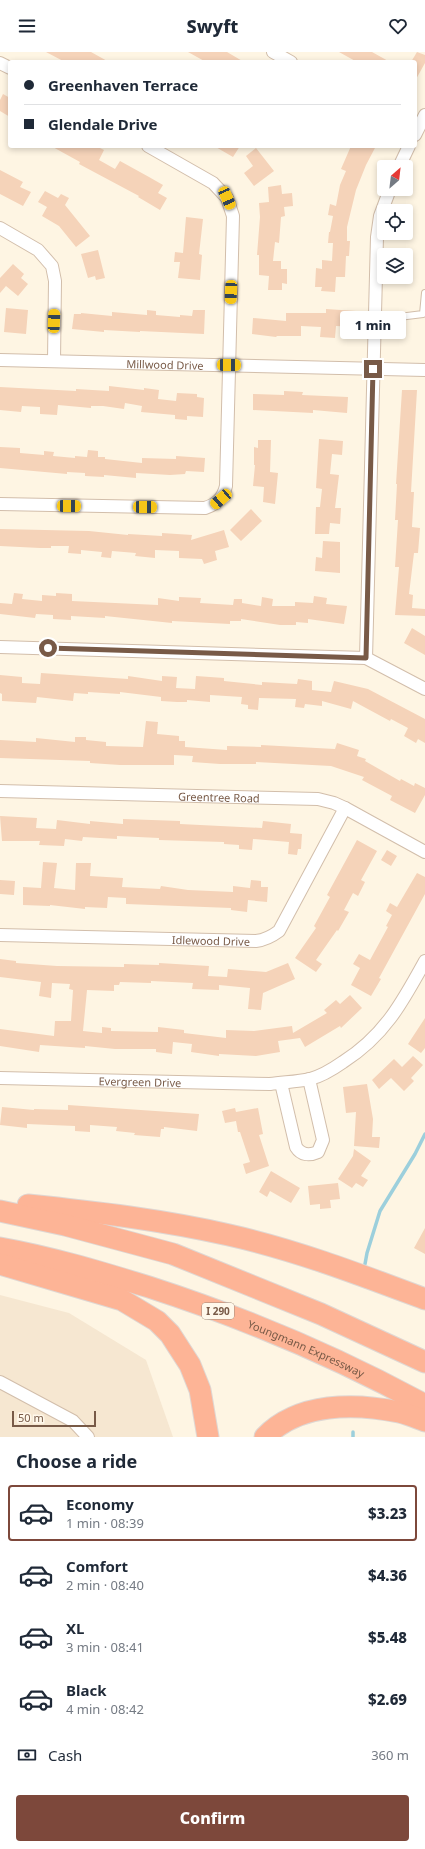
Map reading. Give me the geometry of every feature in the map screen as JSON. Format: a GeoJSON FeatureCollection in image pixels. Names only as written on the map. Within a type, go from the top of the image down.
{"type":"FeatureCollection","features":[{"type":"Feature","properties":{"kind":"highway"},"geometry":{"type":"LineString","coordinates":[[0,1202],[131,1216],[228,1235],[333,1265],[425,1299]]}},
{"type":"Feature","properties":{"kind":"highway"},"geometry":{"type":"LineString","coordinates":[[0,1211],[65,1225],[173,1254],[321,1314],[425,1362]]}},
{"type":"Feature","properties":{"kind":"highway","name":"Youngmann Expressway"},"geometry":{"type":"LineString","coordinates":[[0,1248],[33,1254],[112,1275],[196,1303],[255,1325],[372,1376],[425,1405]]}},
{"type":"Feature","properties":{"kind":"highway"},"geometry":{"type":"LineString","coordinates":[[0,1264],[122,1300],[141,1310],[157,1322],[170,1334],[190,1365],[200,1390],[208,1437]]}},
{"type":"Feature","properties":{"kind":"highway"},"geometry":{"type":"LineString","coordinates":[[265,1437],[293,1418],[310,1411],[338,1406],[400,1412],[425,1421]]}},
{"type":"Feature","properties":{"kind":"street"},"geometry":{"type":"LineString","coordinates":[[273,52],[287,60]]}},
{"type":"Feature","properties":{"kind":"street"},"geometry":{"type":"LineString","coordinates":[[418,132],[425,115]]}},
{"type":"Feature","properties":{"kind":"street"},"geometry":{"type":"LineString","coordinates":[[0,504],[205,508],[214,505],[221,499],[226,486],[233,216],[227,198],[213,183],[152,148]]}},
{"type":"Feature","properties":{"kind":"street"},"geometry":{"type":"LineString","coordinates":[[402,160],[408,148]]}},
{"type":"Feature","properties":{"kind":"street"},"geometry":{"type":"LineString","coordinates":[[366,658],[377,237],[380,216],[387,196]]}},
{"type":"Feature","properties":{"kind":"street"},"geometry":{"type":"LineString","coordinates":[[0,228],[38,250],[52,266],[56,281],[54,361]]}},
{"type":"Feature","properties":{"kind":"street","name":"Millwood Drive"},"geometry":{"type":"LineString","coordinates":[[0,360],[425,370]]}},
{"type":"Feature","properties":{"kind":"street"},"geometry":{"type":"LineString","coordinates":[[0,647],[366,658],[425,689]]}},
{"type":"Feature","properties":{"kind":"street","name":"Greentree Road"},"geometry":{"type":"LineString","coordinates":[[0,791],[318,799],[334,803],[345,808],[425,852]]}},
{"type":"Feature","properties":{"kind":"street","name":"Idlewood Drive"},"geometry":{"type":"LineString","coordinates":[[0,935],[265,940],[279,931],[345,808]]}},
{"type":"Feature","properties":{"kind":"street","name":"Evergreen Drive"},"geometry":{"type":"LineString","coordinates":[[0,1078],[264,1084],[310,1079],[320,1076],[342,1063],[373,1040],[402,1004],[425,961]]}},
{"type":"Feature","properties":{"kind":"street"},"geometry":{"type":"LineString","coordinates":[[281,1083],[296,1147],[299,1152],[306,1155],[313,1155],[318,1152],[323,1140],[310,1079]]}},
{"type":"Feature","properties":{"kind":"street"},"geometry":{"type":"LineString","coordinates":[[0,1382],[73,1421],[88,1437]]}},
{"type":"Feature","properties":{"kind":"lane"},"geometry":{"type":"LineString","coordinates":[[375,320],[423,314],[425,294]]}},
{"type":"Feature","properties":{"kind":"shaded area"},"geometry":{"type":"Polygon","coordinates":[[[0,1295],[69,1313],[146,1360],[173,1437],[0,1437],[0,1295]]]}},
{"type":"Feature","properties":{"kind":"building"},"geometry":{"type":"Polygon","coordinates":[[[46,52],[91,52],[105,60],[61,60],[46,52]]]}},
{"type":"Feature","properties":{"kind":"building"},"geometry":{"type":"Polygon","coordinates":[[[188,52],[227,52],[241,60],[202,60],[188,52]]]}},
{"type":"Feature","properties":{"kind":"building"},"geometry":{"type":"Polygon","coordinates":[[[339,52],[372,52],[386,60],[353,60],[339,52]]]}},
{"type":"Feature","properties":{"kind":"building"},"geometry":{"type":"Polygon","coordinates":[[[417,52],[425,55],[425,63],[417,77],[417,60],[412,60],[417,52]]]}},
{"type":"Feature","properties":{"kind":"building"},"geometry":{"type":"Polygon","coordinates":[[[3,94],[8,97],[8,116],[0,111],[0,100],[3,94]]]}},
{"type":"Feature","properties":{"kind":"building"},"geometry":{"type":"Polygon","coordinates":[[[55,148],[100,148],[104,150],[99,160],[115,169],[120,161],[149,177],[163,185],[158,193],[167,198],[160,210],[138,197],[139,196],[79,164],[80,162],[55,148]]]}},
{"type":"Feature","properties":{"kind":"building"},"geometry":{"type":"Polygon","coordinates":[[[217,148],[239,148],[233,157],[217,148]]]}},
{"type":"Feature","properties":{"kind":"building"},"geometry":{"type":"Polygon","coordinates":[[[256,148],[274,171],[254,186],[244,173],[253,166],[246,156],[256,148]]]}},
{"type":"Feature","properties":{"kind":"building"},"geometry":{"type":"Polygon","coordinates":[[[350,148],[375,148],[356,190],[347,227],[347,241],[350,241],[349,256],[346,256],[345,277],[336,277],[335,292],[321,291],[322,287],[315,287],[316,268],[322,269],[322,260],[332,261],[333,243],[328,243],[333,216],[328,215],[330,204],[336,206],[340,185],[346,171],[341,169],[350,148]]]}},
{"type":"Feature","properties":{"kind":"building"},"geometry":{"type":"Polygon","coordinates":[[[0,170],[23,182],[20,187],[31,192],[23,206],[0,194],[0,170]]]}},
{"type":"Feature","properties":{"kind":"building"},"geometry":{"type":"Polygon","coordinates":[[[281,185],[282,194],[292,193],[293,206],[284,207],[285,216],[281,217],[279,243],[275,242],[273,261],[281,261],[281,269],[287,269],[287,284],[282,283],[282,290],[268,290],[269,276],[259,275],[259,255],[257,255],[260,217],[259,203],[269,202],[268,187],[281,185]]]}},
{"type":"Feature","properties":{"kind":"building"},"geometry":{"type":"Polygon","coordinates":[[[45,191],[58,198],[61,194],[69,198],[65,205],[90,236],[76,247],[59,226],[42,216],[47,207],[38,202],[45,191]]]}},
{"type":"Feature","properties":{"kind":"building"},"geometry":{"type":"Polygon","coordinates":[[[186,217],[203,219],[199,254],[202,255],[200,280],[178,278],[180,262],[174,262],[175,252],[183,253],[186,217]]]}},
{"type":"Feature","properties":{"kind":"building"},"geometry":{"type":"Polygon","coordinates":[[[98,250],[105,278],[96,280],[95,276],[88,278],[81,254],[98,250]]]}},
{"type":"Feature","properties":{"kind":"building"},"geometry":{"type":"Polygon","coordinates":[[[13,264],[24,274],[21,278],[28,284],[18,296],[6,286],[0,293],[0,278],[13,264]]]}},
{"type":"Feature","properties":{"kind":"building"},"geometry":{"type":"Polygon","coordinates":[[[6,308],[28,310],[26,334],[4,332],[6,308]]]}},
{"type":"Feature","properties":{"kind":"building"},"geometry":{"type":"Polygon","coordinates":[[[326,309],[356,311],[355,327],[336,326],[335,338],[320,337],[321,327],[301,326],[301,336],[276,337],[252,334],[253,318],[286,321],[286,313],[326,313],[326,309]]]}},
{"type":"Feature","properties":{"kind":"building"},"geometry":{"type":"Polygon","coordinates":[[[147,310],[156,311],[156,315],[180,317],[180,315],[192,316],[193,310],[205,310],[204,334],[104,330],[104,332],[72,329],[74,314],[81,313],[112,316],[112,312],[147,315],[147,310]]]}},
{"type":"Feature","properties":{"kind":"building"},"geometry":{"type":"Polygon","coordinates":[[[109,386],[159,390],[158,399],[176,401],[177,393],[197,394],[197,397],[204,398],[203,417],[187,416],[187,420],[175,419],[175,415],[141,412],[142,406],[125,403],[124,409],[103,406],[91,406],[91,408],[58,405],[57,415],[40,414],[40,407],[22,406],[21,412],[0,410],[0,387],[76,391],[76,389],[109,391],[109,386]]]}},
{"type":"Feature","properties":{"kind":"building"},"geometry":{"type":"Polygon","coordinates":[[[402,390],[417,390],[411,492],[414,492],[412,527],[420,528],[418,553],[414,553],[409,594],[413,595],[412,608],[425,609],[425,616],[395,615],[399,567],[395,567],[398,520],[395,520],[396,484],[402,390]]]}},
{"type":"Feature","properties":{"kind":"building"},"geometry":{"type":"Polygon","coordinates":[[[284,391],[303,392],[302,395],[348,397],[347,413],[313,410],[313,413],[253,410],[253,394],[284,395],[284,391]]]}},
{"type":"Feature","properties":{"kind":"building"},"geometry":{"type":"Polygon","coordinates":[[[319,439],[343,441],[342,455],[332,454],[330,474],[339,475],[335,508],[341,508],[340,524],[330,523],[329,534],[315,534],[316,507],[320,507],[322,489],[316,488],[319,439]]]}},
{"type":"Feature","properties":{"kind":"building"},"geometry":{"type":"Polygon","coordinates":[[[258,440],[271,440],[270,472],[278,473],[275,504],[263,502],[264,487],[253,486],[255,465],[254,447],[258,448],[258,440]]]}},
{"type":"Feature","properties":{"kind":"building"},"geometry":{"type":"Polygon","coordinates":[[[0,447],[20,448],[20,453],[44,455],[44,451],[54,452],[53,456],[75,458],[75,456],[87,457],[88,450],[98,451],[98,457],[105,457],[105,459],[142,463],[142,458],[176,459],[176,456],[205,458],[204,472],[186,471],[185,474],[170,475],[136,473],[136,478],[104,475],[104,477],[85,476],[85,473],[67,472],[67,474],[0,468],[0,447]]]}},
{"type":"Feature","properties":{"kind":"building"},"geometry":{"type":"Polygon","coordinates":[[[251,509],[262,521],[241,541],[230,530],[251,509]]]}},
{"type":"Feature","properties":{"kind":"building"},"geometry":{"type":"Polygon","coordinates":[[[0,529],[89,531],[128,535],[162,536],[162,533],[192,535],[191,540],[224,530],[229,547],[215,551],[217,560],[204,564],[202,559],[179,558],[179,551],[155,550],[155,558],[135,556],[136,553],[112,551],[111,558],[101,557],[102,552],[81,550],[81,554],[68,553],[69,546],[51,546],[51,548],[40,548],[0,546],[0,529]]]}},
{"type":"Feature","properties":{"kind":"building"},"geometry":{"type":"Polygon","coordinates":[[[323,541],[340,542],[340,573],[315,571],[316,557],[322,558],[323,541]]]}},
{"type":"Feature","properties":{"kind":"building"},"geometry":{"type":"Polygon","coordinates":[[[14,593],[23,594],[22,599],[42,601],[42,595],[56,596],[56,593],[72,594],[72,601],[158,605],[158,598],[179,601],[179,597],[201,598],[200,603],[233,605],[234,599],[242,599],[242,603],[261,606],[262,597],[273,599],[272,606],[295,606],[295,602],[313,603],[314,596],[327,598],[326,604],[347,606],[344,624],[308,619],[308,623],[296,622],[296,625],[280,625],[241,619],[241,621],[230,621],[230,624],[172,621],[172,623],[105,616],[105,618],[71,616],[71,620],[53,619],[53,615],[36,614],[35,618],[0,614],[0,603],[12,604],[14,593]]]}},
{"type":"Feature","properties":{"kind":"building"},"geometry":{"type":"Polygon","coordinates":[[[412,628],[425,636],[425,655],[404,643],[412,628]]]}},
{"type":"Feature","properties":{"kind":"building"},"geometry":{"type":"Polygon","coordinates":[[[41,673],[128,679],[128,676],[162,681],[162,676],[177,677],[176,688],[195,689],[196,676],[224,678],[224,681],[262,685],[262,682],[297,684],[298,679],[312,681],[312,690],[331,692],[334,681],[368,689],[425,719],[425,743],[418,739],[416,743],[404,736],[408,728],[391,719],[390,721],[353,701],[351,709],[322,701],[322,706],[305,704],[304,708],[295,707],[296,699],[259,698],[258,710],[248,709],[248,705],[241,704],[242,697],[210,695],[210,702],[187,700],[187,702],[177,702],[161,701],[161,697],[120,692],[120,694],[88,692],[88,694],[74,693],[73,701],[37,697],[36,703],[2,701],[2,694],[0,693],[0,675],[22,677],[22,683],[40,684],[41,673]]]}},
{"type":"Feature","properties":{"kind":"building"},"geometry":{"type":"Polygon","coordinates":[[[146,721],[158,722],[157,734],[179,736],[179,741],[185,741],[185,747],[227,750],[227,746],[261,747],[261,745],[335,749],[337,743],[359,750],[357,756],[366,759],[365,761],[400,781],[401,779],[414,786],[415,783],[425,788],[425,795],[415,813],[390,800],[392,796],[362,780],[364,777],[331,766],[256,762],[256,764],[220,764],[192,762],[193,756],[174,755],[174,765],[120,765],[90,763],[90,761],[0,758],[0,740],[36,742],[36,738],[75,742],[75,737],[86,737],[86,740],[106,742],[106,746],[143,747],[146,721]]]}},
{"type":"Feature","properties":{"kind":"building"},"geometry":{"type":"Polygon","coordinates":[[[0,816],[37,818],[36,828],[56,829],[57,820],[90,824],[90,821],[123,824],[123,819],[180,821],[180,824],[262,828],[263,821],[291,824],[290,833],[302,834],[301,849],[298,849],[297,855],[288,854],[289,842],[253,839],[252,850],[239,849],[239,845],[224,844],[224,842],[159,840],[159,838],[117,836],[117,839],[83,837],[82,841],[65,839],[64,846],[39,845],[40,841],[2,841],[0,816]]]}},
{"type":"Feature","properties":{"kind":"building"},"geometry":{"type":"Polygon","coordinates":[[[357,840],[377,851],[361,880],[365,882],[358,896],[353,893],[344,910],[349,912],[338,931],[337,930],[316,960],[322,964],[316,972],[295,958],[316,928],[314,926],[330,897],[327,895],[357,840]]]}},
{"type":"Feature","properties":{"kind":"building"},"geometry":{"type":"Polygon","coordinates":[[[387,850],[397,856],[391,866],[381,860],[387,850]]]}},
{"type":"Feature","properties":{"kind":"building"},"geometry":{"type":"Polygon","coordinates":[[[43,862],[57,863],[54,888],[75,890],[76,863],[91,863],[90,876],[123,878],[122,887],[160,889],[161,886],[188,890],[233,892],[233,886],[250,888],[251,880],[261,881],[261,887],[268,887],[267,902],[248,900],[247,912],[231,910],[231,908],[126,904],[126,898],[108,897],[107,908],[85,907],[85,909],[50,905],[23,905],[23,887],[41,888],[43,862]]]}},
{"type":"Feature","properties":{"kind":"building"},"geometry":{"type":"Polygon","coordinates":[[[417,873],[425,877],[425,894],[379,978],[381,979],[371,996],[351,985],[360,968],[353,964],[359,954],[370,960],[388,927],[386,926],[392,915],[386,911],[390,903],[397,907],[417,873]]]}},
{"type":"Feature","properties":{"kind":"building"},"geometry":{"type":"Polygon","coordinates":[[[0,880],[15,881],[14,895],[0,894],[0,880]]]}},
{"type":"Feature","properties":{"kind":"building"},"geometry":{"type":"Polygon","coordinates":[[[0,959],[16,961],[16,963],[57,966],[124,967],[124,964],[159,965],[159,963],[209,966],[208,976],[227,977],[228,969],[266,972],[288,963],[295,979],[263,993],[261,1010],[248,1009],[250,988],[219,985],[219,990],[192,989],[193,983],[151,981],[151,983],[120,982],[119,985],[114,985],[114,991],[87,990],[83,1031],[102,1033],[102,1027],[111,1028],[111,1031],[158,1032],[158,1027],[184,1030],[184,1033],[226,1038],[226,1030],[254,1031],[292,1026],[293,1033],[327,1013],[324,1010],[336,1000],[340,1004],[350,995],[362,1008],[341,1028],[340,1026],[305,1047],[300,1038],[278,1041],[280,1052],[256,1056],[219,1054],[219,1056],[191,1052],[192,1044],[173,1042],[172,1054],[156,1052],[156,1049],[115,1049],[85,1046],[85,1048],[40,1045],[39,1052],[0,1046],[0,1029],[54,1036],[55,1021],[71,1021],[73,990],[69,989],[70,984],[52,983],[51,998],[39,996],[41,982],[0,977],[0,959]]]}},
{"type":"Feature","properties":{"kind":"building"},"geometry":{"type":"Polygon","coordinates":[[[425,1018],[425,1048],[421,1053],[408,1044],[425,1018]]]}},
{"type":"Feature","properties":{"kind":"building"},"geometry":{"type":"Polygon","coordinates":[[[413,1056],[423,1065],[411,1078],[414,1081],[404,1091],[391,1078],[379,1089],[372,1080],[394,1059],[402,1067],[413,1056]]]}},
{"type":"Feature","properties":{"kind":"building"},"geometry":{"type":"Polygon","coordinates":[[[367,1084],[373,1119],[372,1137],[380,1137],[379,1148],[354,1146],[356,1112],[346,1113],[343,1087],[367,1084]]]}},
{"type":"Feature","properties":{"kind":"building"},"geometry":{"type":"Polygon","coordinates":[[[68,1105],[199,1114],[197,1131],[164,1127],[164,1129],[161,1129],[160,1137],[134,1135],[135,1133],[116,1131],[117,1127],[90,1125],[90,1132],[75,1131],[75,1126],[27,1124],[27,1128],[0,1125],[2,1107],[34,1110],[68,1110],[68,1105]]]}},
{"type":"Feature","properties":{"kind":"building"},"geometry":{"type":"Polygon","coordinates":[[[235,1108],[236,1112],[258,1108],[263,1134],[259,1135],[269,1166],[246,1174],[243,1164],[250,1162],[240,1132],[238,1132],[236,1121],[225,1123],[222,1111],[235,1108]]]}},
{"type":"Feature","properties":{"kind":"building"},"geometry":{"type":"Polygon","coordinates":[[[354,1149],[371,1161],[361,1176],[368,1180],[363,1187],[356,1183],[352,1188],[338,1179],[353,1156],[354,1149]]]}},
{"type":"Feature","properties":{"kind":"building"},"geometry":{"type":"Polygon","coordinates":[[[271,1171],[300,1188],[291,1203],[270,1191],[267,1197],[259,1192],[271,1171]]]}},
{"type":"Feature","properties":{"kind":"building"},"geometry":{"type":"Polygon","coordinates":[[[338,1183],[340,1199],[330,1200],[331,1208],[320,1209],[320,1204],[310,1205],[308,1186],[338,1183]]]}},
{"type":"Feature","properties":{"kind":"building"},"geometry":{"type":"Polygon","coordinates":[[[425,1228],[425,1254],[414,1248],[425,1228]]]}},
{"type":"Feature","properties":{"kind":"waterway"},"geometry":{"type":"LineString","coordinates":[[365,1264],[380,1211],[415,1154],[425,1134]]}},
{"type":"Feature","properties":{"kind":"waterway"},"geometry":{"type":"LineString","coordinates":[[353,1432],[353,1437]]}},
{"type":"Feature","properties":{"kind":"route"},"geometry":{"type":"LineString","coordinates":[[48,648],[366,658],[373,369]]}}]}
